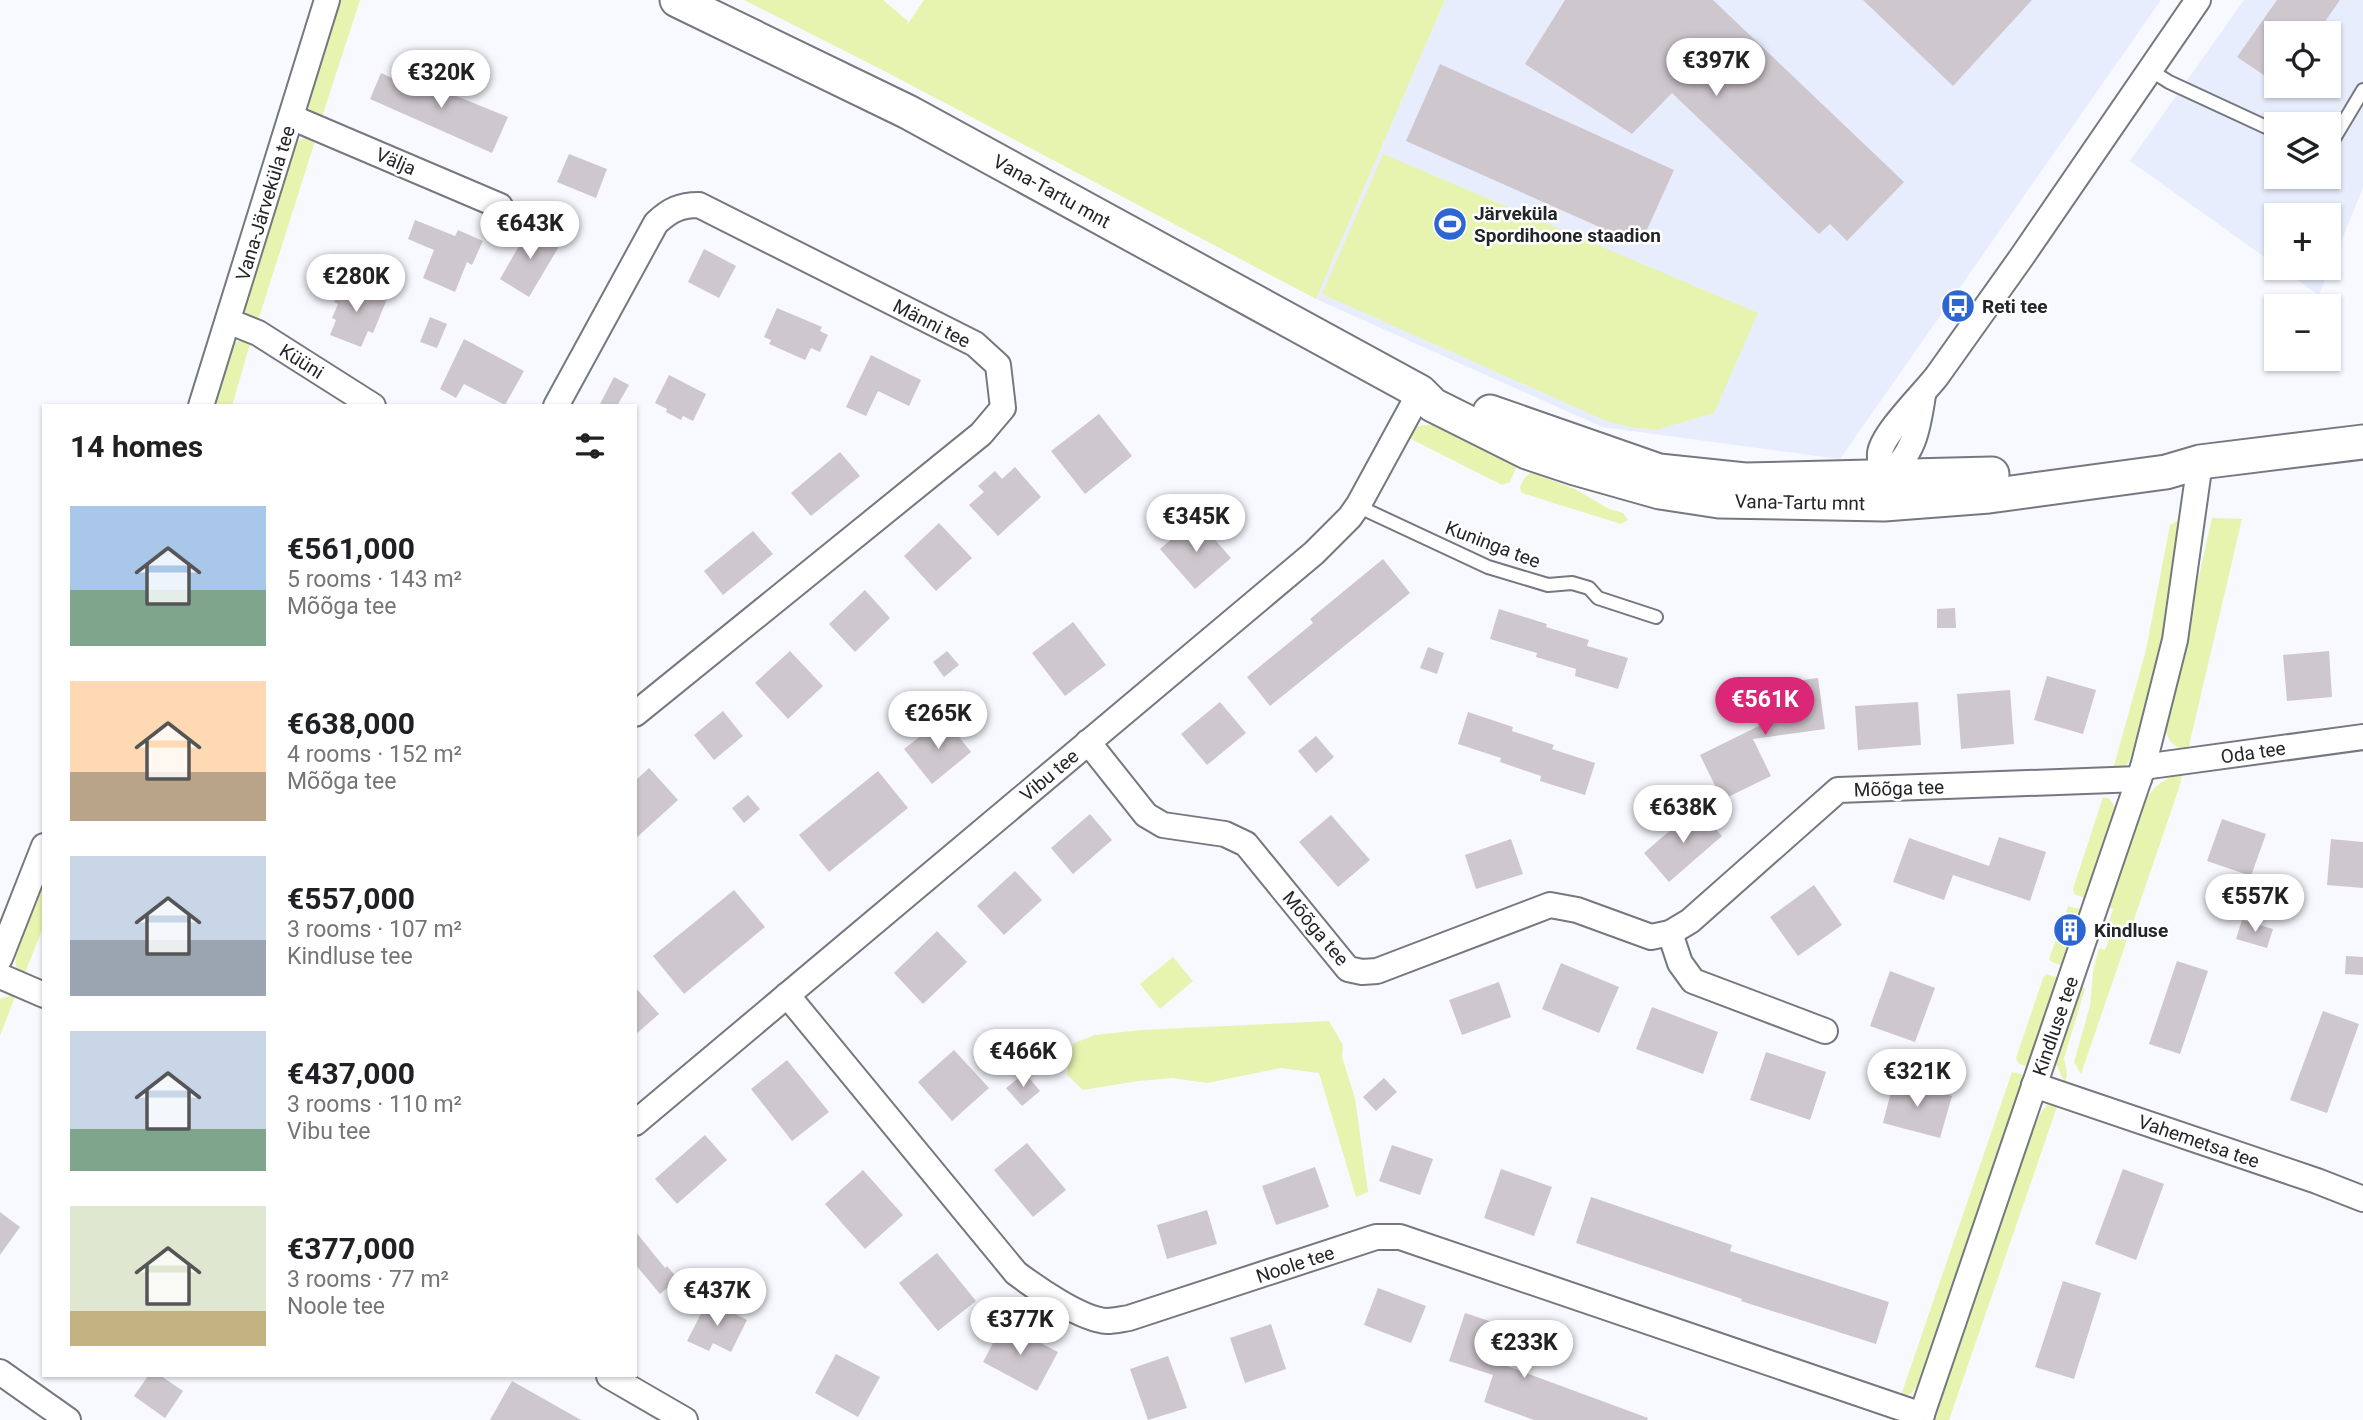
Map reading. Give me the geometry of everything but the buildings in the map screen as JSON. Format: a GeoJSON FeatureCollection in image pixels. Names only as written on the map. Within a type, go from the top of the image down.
{"type":"FeatureCollection","features":[{"type":"Feature","properties":{"kind":"street","name":"Vana-Järveküla tee"},"geometry":{"type":"LineString","coordinates":[[202,404],[327,0]]}},
{"type":"Feature","properties":{"kind":"street","name":"Vana-Tartu mnt"},"geometry":{"type":"LineString","coordinates":[[677,0],[908,112],[1420,392],[1433,405],[1527,452],[1660,492],[1719,501],[1884,491],[2002,494],[2166,472],[2200,462],[2363,442]]}},
{"type":"Feature","properties":{"kind":"street"},"geometry":{"type":"LineString","coordinates":[[1884,491],[1880,451],[1906,409],[1923,395],[2021,258],[2198,0]]}},
{"type":"Feature","properties":{"kind":"street","name":"Välja"},"geometry":{"type":"LineString","coordinates":[[291,117],[500,206]]}},
{"type":"Feature","properties":{"kind":"street","name":"Männi tee"},"geometry":{"type":"LineString","coordinates":[[557,404],[656,223],[681,205],[699,205],[975,344],[998,365],[1003,408],[981,434],[637,712]]}},
{"type":"Feature","properties":{"kind":"street","name":"Küüni"},"geometry":{"type":"LineString","coordinates":[[228,321],[258,333],[370,404]]}},
{"type":"Feature","properties":{"kind":"street","name":"Vana-Tartu mnt"},"geometry":{"type":"LineString","coordinates":[[1420,392],[1439,394],[1659,471],[1745,480],[1766,473],[1884,491]]}},
{"type":"Feature","properties":{"kind":"street","name":"Vibu tee"},"geometry":{"type":"LineString","coordinates":[[637,1121],[1314,553],[1350,517],[1359,504],[1420,392]]}},
{"type":"Feature","properties":{"kind":"street","name":"Kindluse tee"},"geometry":{"type":"LineString","coordinates":[[1921,1418],[2141,773],[2175,640],[2200,462]]}},
{"type":"Feature","properties":{"kind":"street","name":"Oda tee"},"geometry":{"type":"LineString","coordinates":[[2141,773],[2363,737]]}},
{"type":"Feature","properties":{"kind":"street","name":"Mõõga tee"},"geometry":{"type":"LineString","coordinates":[[1088,742],[1146,815],[1163,825],[1225,834],[1245,844],[1349,969],[1362,972],[1377,971],[1550,905],[1577,910],[1651,937],[1670,933],[1690,921],[1838,790],[2141,773]]}},
{"type":"Feature","properties":{"kind":"street"},"geometry":{"type":"LineString","coordinates":[[0,958],[42,851]]}},
{"type":"Feature","properties":{"kind":"street"},"geometry":{"type":"LineString","coordinates":[[1670,933],[1680,963],[1693,981],[1825,1031]]}},
{"type":"Feature","properties":{"kind":"street"},"geometry":{"type":"LineString","coordinates":[[0,976],[42,995]]}},
{"type":"Feature","properties":{"kind":"street","name":"Noole tee"},"geometry":{"type":"LineString","coordinates":[[787,995],[1016,1273],[1037,1289],[1092,1318],[1108,1321],[1129,1318],[1376,1237],[1400,1237],[1921,1418]]}},
{"type":"Feature","properties":{"kind":"street","name":"Vahemetsa tee"},"geometry":{"type":"LineString","coordinates":[[2034,1085],[2363,1199]]}},
{"type":"Feature","properties":{"kind":"street"},"geometry":{"type":"LineString","coordinates":[[0,1372],[68,1420]]}},
{"type":"Feature","properties":{"kind":"street"},"geometry":{"type":"LineString","coordinates":[[611,1377],[685,1420]]}},
{"type":"Feature","properties":{"kind":"lane"},"geometry":{"type":"LineString","coordinates":[[2150,70],[2169,82],[2264,125]]}},
{"type":"Feature","properties":{"kind":"lane"},"geometry":{"type":"LineString","coordinates":[[2341,127],[2363,90]]}},
{"type":"Feature","properties":{"kind":"lane"},"geometry":{"type":"LineString","coordinates":[[1636,463],[1673,459]]}},
{"type":"Feature","properties":{"kind":"lane"},"geometry":{"type":"LineString","coordinates":[[1575,468],[1605,489]]}},
{"type":"Feature","properties":{"kind":"lane"},"geometry":{"type":"LineString","coordinates":[[1667,507],[1719,501]]}},
{"type":"Feature","properties":{"kind":"lane","name":"Kuninga tee"},"geometry":{"type":"LineString","coordinates":[[1359,504],[1368,511],[1488,567],[1548,585],[1572,583],[1589,588],[1598,598],[1656,617]]}},
{"type":"Feature","properties":{"kind":"shaded area"},"geometry":{"type":"Polygon","coordinates":[[[1445,0],[2161,0],[1840,459],[1602,427],[1316,299],[1445,0]]]}},
{"type":"Feature","properties":{"kind":"shaded area"},"geometry":{"type":"Polygon","coordinates":[[[2244,0],[2363,0],[2363,188],[2341,242],[2341,203],[2264,203],[2264,257],[2130,161],[2244,0]]]}},
{"type":"Feature","properties":{"kind":"shaded area"},"geometry":{"type":"Polygon","coordinates":[[[2297,280],[2325,280],[2318,294],[2297,280]]]}},
{"type":"Feature","properties":{"kind":"green space"},"geometry":{"type":"Polygon","coordinates":[[[341,0],[360,0],[321,120],[309,111],[308,102],[341,0]]]}},
{"type":"Feature","properties":{"kind":"green space"},"geometry":{"type":"Polygon","coordinates":[[[744,0],[883,0],[908,21],[907,25],[924,0],[1445,0],[1316,299],[744,0]]]}},
{"type":"Feature","properties":{"kind":"green space"},"geometry":{"type":"Polygon","coordinates":[[[306,137],[316,138],[257,324],[248,319],[244,307],[297,142],[306,137]]]}},
{"type":"Feature","properties":{"kind":"green space","name":"Järveküla Spordihoone staadion"},"geometry":{"type":"Polygon","coordinates":[[[1383,154],[1758,313],[1714,413],[1656,430],[1629,427],[1604,420],[1322,294],[1383,154]]]}},
{"type":"Feature","properties":{"kind":"green space"},"geometry":{"type":"Polygon","coordinates":[[[242,339],[251,340],[233,404],[216,404],[233,344],[242,339]]]}},
{"type":"Feature","properties":{"kind":"green space"},"geometry":{"type":"Polygon","coordinates":[[[1435,424],[1520,459],[1510,482],[1502,485],[1407,437],[1418,426],[1435,424]]]}},
{"type":"Feature","properties":{"kind":"green space"},"geometry":{"type":"Polygon","coordinates":[[[1532,473],[1575,489],[1609,509],[1623,513],[1628,520],[1621,524],[1522,493],[1520,488],[1523,481],[1532,473]]]}},
{"type":"Feature","properties":{"kind":"green space"},"geometry":{"type":"Polygon","coordinates":[[[2212,518],[2242,519],[2188,750],[2172,744],[2165,728],[2212,518]]]}},
{"type":"Feature","properties":{"kind":"green space"},"geometry":{"type":"Polygon","coordinates":[[[2179,520],[2173,592],[2151,691],[2129,762],[2117,773],[2112,773],[2146,650],[2170,525],[2179,520]]]}},
{"type":"Feature","properties":{"kind":"green space"},"geometry":{"type":"Polygon","coordinates":[[[2183,773],[2081,1074],[2074,1062],[2090,1006],[2093,972],[2099,948],[2105,950],[2111,935],[2106,932],[2113,909],[2107,906],[2143,804],[2159,784],[2183,773]]]}},
{"type":"Feature","properties":{"kind":"green space"},"geometry":{"type":"Polygon","coordinates":[[[2103,797],[2110,799],[2117,811],[2090,900],[2074,894],[2073,889],[2103,797]]]}},
{"type":"Feature","properties":{"kind":"green space"},"geometry":{"type":"Polygon","coordinates":[[[42,888],[42,930],[23,978],[17,973],[15,957],[42,888]]]}},
{"type":"Feature","properties":{"kind":"green space"},"geometry":{"type":"Polygon","coordinates":[[[2068,906],[2080,909],[2075,923],[2069,921],[2064,934],[2070,938],[2061,965],[2049,959],[2068,906]]]}},
{"type":"Feature","properties":{"kind":"green space"},"geometry":{"type":"Polygon","coordinates":[[[1173,957],[1193,981],[1160,1009],[1140,984],[1173,957]]]}},
{"type":"Feature","properties":{"kind":"green space"},"geometry":{"type":"Polygon","coordinates":[[[2046,974],[2063,979],[2029,1067],[2019,1064],[2016,1058],[2046,974]]]}},
{"type":"Feature","properties":{"kind":"green space"},"geometry":{"type":"Polygon","coordinates":[[[2080,985],[2085,989],[2064,1058],[2067,1075],[2065,1083],[2056,1064],[2080,985]]]}},
{"type":"Feature","properties":{"kind":"green space"},"geometry":{"type":"Polygon","coordinates":[[[16,994],[0,1036],[0,999],[16,994]]]}},
{"type":"Feature","properties":{"kind":"green space"},"geometry":{"type":"Polygon","coordinates":[[[1329,1021],[1343,1045],[1342,1057],[1355,1098],[1368,1192],[1356,1197],[1319,1073],[1281,1068],[1207,1083],[1173,1078],[1083,1090],[1067,1075],[1074,1043],[1095,1035],[1142,1030],[1329,1021]]]}},
{"type":"Feature","properties":{"kind":"green space"},"geometry":{"type":"Polygon","coordinates":[[[2012,1072],[2025,1075],[1922,1377],[1912,1393],[1900,1398],[2012,1072]]]}},
{"type":"Feature","properties":{"kind":"green space"},"geometry":{"type":"Polygon","coordinates":[[[2048,1104],[2058,1104],[1949,1420],[1932,1420],[2032,1132],[2041,1112],[2048,1104]]]}},
{"type":"Feature","properties":{"kind":"place","name":"Järveküla Spordihoone staadion"},"geometry":{"type":"Point","coordinates":[1450,224]}},
{"type":"Feature","properties":{"kind":"place","name":"Reti tee"},"geometry":{"type":"Point","coordinates":[1958,306]}},
{"type":"Feature","properties":{"kind":"place","name":"Kindluse"},"geometry":{"type":"Point","coordinates":[2070,930]}}]}
